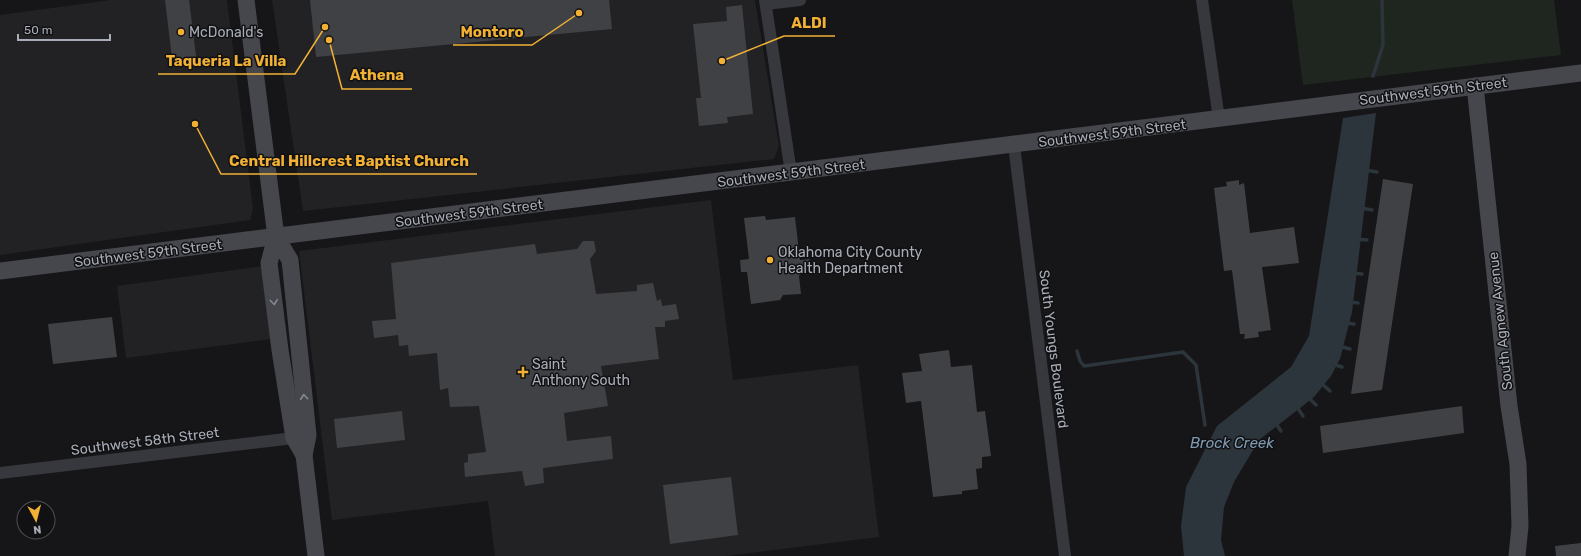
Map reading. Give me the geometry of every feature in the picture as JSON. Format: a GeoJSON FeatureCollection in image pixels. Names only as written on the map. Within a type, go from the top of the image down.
{"type":"FeatureCollection","features":[{"type":"Feature","properties":{"kind":"main road"},"geometry":{"type":"LineString","coordinates":[[246,0],[276,237],[269,263],[281,357],[294,438],[304,455]]}},
{"type":"Feature","properties":{"kind":"main road","name":"Southwest 59th Street"},"geometry":{"type":"LineString","coordinates":[[0,271],[1581,73]]}},
{"type":"Feature","properties":{"kind":"main road","name":"South Agnew Avenue"},"geometry":{"type":"LineString","coordinates":[[1475,86],[1509,406],[1518,464],[1520,526],[1517,556]]}},
{"type":"Feature","properties":{"kind":"main road"},"geometry":{"type":"LineString","coordinates":[[276,237],[290,260],[308,435],[304,455],[316,556]]}},
{"type":"Feature","properties":{"kind":"street"},"geometry":{"type":"LineString","coordinates":[[790,173],[766,2],[800,0]]}},
{"type":"Feature","properties":{"kind":"street"},"geometry":{"type":"LineString","coordinates":[[1202,0],[1219,119]]}},
{"type":"Feature","properties":{"kind":"street","name":"South Youngs Boulevard"},"geometry":{"type":"LineString","coordinates":[[1014,145],[1065,556]]}},
{"type":"Feature","properties":{"kind":"street","name":"Southwest 58th Street"},"geometry":{"type":"LineString","coordinates":[[0,473],[294,438]]}},
{"type":"Feature","properties":{"kind":"shaded area"},"geometry":{"type":"Polygon","coordinates":[[[111,0],[227,0],[253,208],[250,220],[0,255],[0,15],[111,0]]]}},
{"type":"Feature","properties":{"kind":"shaded area"},"geometry":{"type":"Polygon","coordinates":[[[272,0],[755,0],[779,146],[774,159],[303,211],[272,0]]]}},
{"type":"Feature","properties":{"kind":"shaded area"},"geometry":{"type":"Polygon","coordinates":[[[1292,0],[1554,0],[1561,55],[1303,85],[1292,0]]]}},
{"type":"Feature","properties":{"kind":"shaded area","name":"Saint Anthony South"},"geometry":{"type":"Polygon","coordinates":[[[711,200],[733,380],[858,365],[879,537],[726,556],[495,556],[488,501],[332,520],[299,251],[711,200]]]}},
{"type":"Feature","properties":{"kind":"shaded area"},"geometry":{"type":"Polygon","coordinates":[[[263,266],[272,339],[126,358],[117,286],[263,266]]]}},
{"type":"Feature","properties":{"kind":"water","name":"Brock Creek"},"geometry":{"type":"Polygon","coordinates":[[[1376,113],[1352,312],[1340,359],[1331,376],[1314,397],[1259,440],[1234,482],[1224,507],[1221,540],[1225,556],[1184,556],[1181,526],[1186,487],[1217,426],[1291,367],[1309,336],[1343,118],[1376,113]]]}},
{"type":"Feature","properties":{"kind":"building","name":"McDonald's"},"geometry":{"type":"Polygon","coordinates":[[[165,0],[189,0],[197,64],[173,66],[165,0]]]}},
{"type":"Feature","properties":{"kind":"building"},"geometry":{"type":"Polygon","coordinates":[[[310,0],[609,0],[612,29],[316,57],[310,0]]]}},
{"type":"Feature","properties":{"kind":"building"},"geometry":{"type":"Polygon","coordinates":[[[742,5],[753,114],[727,117],[728,123],[699,126],[696,98],[701,98],[693,24],[727,21],[726,7],[742,5]]]}},
{"type":"Feature","properties":{"kind":"building"},"geometry":{"type":"Polygon","coordinates":[[[1383,179],[1413,184],[1382,390],[1351,394],[1383,179]]]}},
{"type":"Feature","properties":{"kind":"building"},"geometry":{"type":"Polygon","coordinates":[[[1239,180],[1239,185],[1244,183],[1250,233],[1294,227],[1299,263],[1262,267],[1271,330],[1258,332],[1259,337],[1244,339],[1245,334],[1240,334],[1232,270],[1224,271],[1214,188],[1227,186],[1226,182],[1239,180]]]}},
{"type":"Feature","properties":{"kind":"building","name":"Oklahoma City County Health Department"},"geometry":{"type":"Polygon","coordinates":[[[765,216],[766,220],[795,217],[800,260],[810,259],[799,276],[801,294],[783,295],[780,300],[751,304],[747,272],[741,272],[740,260],[749,259],[744,218],[765,216]]]}},
{"type":"Feature","properties":{"kind":"building"},"geometry":{"type":"Polygon","coordinates":[[[583,241],[594,241],[596,251],[590,259],[596,294],[637,291],[637,285],[653,283],[657,301],[661,299],[662,306],[676,304],[679,319],[665,321],[665,327],[655,327],[659,359],[601,366],[608,406],[564,413],[567,441],[611,436],[613,459],[543,468],[544,483],[525,486],[522,471],[465,477],[464,463],[468,462],[468,454],[486,452],[479,406],[450,407],[448,388],[440,390],[437,353],[409,356],[408,345],[399,346],[398,335],[374,338],[372,321],[396,319],[391,263],[535,244],[537,254],[577,249],[583,241]]]}},
{"type":"Feature","properties":{"kind":"building"},"geometry":{"type":"Polygon","coordinates":[[[112,317],[117,357],[53,364],[48,324],[112,317]]]}},
{"type":"Feature","properties":{"kind":"building"},"geometry":{"type":"Polygon","coordinates":[[[949,350],[951,367],[972,365],[977,412],[985,411],[991,456],[982,457],[982,468],[976,469],[978,489],[962,491],[962,494],[933,497],[921,401],[906,403],[902,373],[922,371],[919,354],[949,350]]]}},
{"type":"Feature","properties":{"kind":"building"},"geometry":{"type":"Polygon","coordinates":[[[1462,406],[1464,433],[1323,453],[1320,426],[1462,406]]]}},
{"type":"Feature","properties":{"kind":"building"},"geometry":{"type":"Polygon","coordinates":[[[402,411],[405,440],[337,448],[334,419],[402,411]]]}},
{"type":"Feature","properties":{"kind":"building"},"geometry":{"type":"Polygon","coordinates":[[[731,477],[738,535],[670,544],[663,485],[731,477]]]}},
{"type":"Feature","properties":{"kind":"building"},"geometry":{"type":"Polygon","coordinates":[[[1581,543],[1581,556],[1556,556],[1555,546],[1581,543]]]}},
{"type":"Feature","properties":{"kind":"waterway","name":"Brock Creek"},"geometry":{"type":"LineString","coordinates":[[1373,76],[1383,45],[1382,0]]}},
{"type":"Feature","properties":{"kind":"waterway"},"geometry":{"type":"LineString","coordinates":[[1365,170],[1377,172]]}},
{"type":"Feature","properties":{"kind":"waterway"},"geometry":{"type":"LineString","coordinates":[[1361,208],[1372,210]]}},
{"type":"Feature","properties":{"kind":"waterway"},"geometry":{"type":"LineString","coordinates":[[1356,239],[1367,240]]}},
{"type":"Feature","properties":{"kind":"waterway"},"geometry":{"type":"LineString","coordinates":[[1353,273],[1362,274]]}},
{"type":"Feature","properties":{"kind":"waterway"},"geometry":{"type":"LineString","coordinates":[[1350,302],[1358,303]]}},
{"type":"Feature","properties":{"kind":"waterway"},"geometry":{"type":"LineString","coordinates":[[1346,323],[1354,324]]}},
{"type":"Feature","properties":{"kind":"waterway"},"geometry":{"type":"LineString","coordinates":[[1339,346],[1350,349]]}},
{"type":"Feature","properties":{"kind":"waterway"},"geometry":{"type":"LineString","coordinates":[[1077,351],[1080,361],[1084,366],[1183,352],[1196,365],[1205,425]]}},
{"type":"Feature","properties":{"kind":"waterway"},"geometry":{"type":"LineString","coordinates":[[1332,364],[1342,367]]}},
{"type":"Feature","properties":{"kind":"waterway"},"geometry":{"type":"LineString","coordinates":[[1320,382],[1330,391]]}},
{"type":"Feature","properties":{"kind":"waterway"},"geometry":{"type":"LineString","coordinates":[[1308,397],[1316,405]]}},
{"type":"Feature","properties":{"kind":"waterway"},"geometry":{"type":"LineString","coordinates":[[1297,407],[1303,416]]}},
{"type":"Feature","properties":{"kind":"waterway"},"geometry":{"type":"LineString","coordinates":[[1275,422],[1281,431]]}},
{"type":"Feature","properties":{"kind":"place","name":"Montoro"},"geometry":{"type":"Point","coordinates":[579,13]}},
{"type":"Feature","properties":{"kind":"place","name":"Taqueria La Villa"},"geometry":{"type":"Point","coordinates":[325,27]}},
{"type":"Feature","properties":{"kind":"place","name":"McDonald's"},"geometry":{"type":"Point","coordinates":[181,32]}},
{"type":"Feature","properties":{"kind":"place","name":"Athena"},"geometry":{"type":"Point","coordinates":[329,40]}},
{"type":"Feature","properties":{"kind":"place","name":"ALDI"},"geometry":{"type":"Point","coordinates":[722,61]}},
{"type":"Feature","properties":{"kind":"place","name":"Central Hillcrest Baptist Church"},"geometry":{"type":"Point","coordinates":[195,124]}},
{"type":"Feature","properties":{"kind":"place","name":"Oklahoma City County Health Department"},"geometry":{"type":"Point","coordinates":[770,260]}},
{"type":"Feature","properties":{"kind":"place","name":"Saint Anthony South"},"geometry":{"type":"Point","coordinates":[523,372]}}]}
